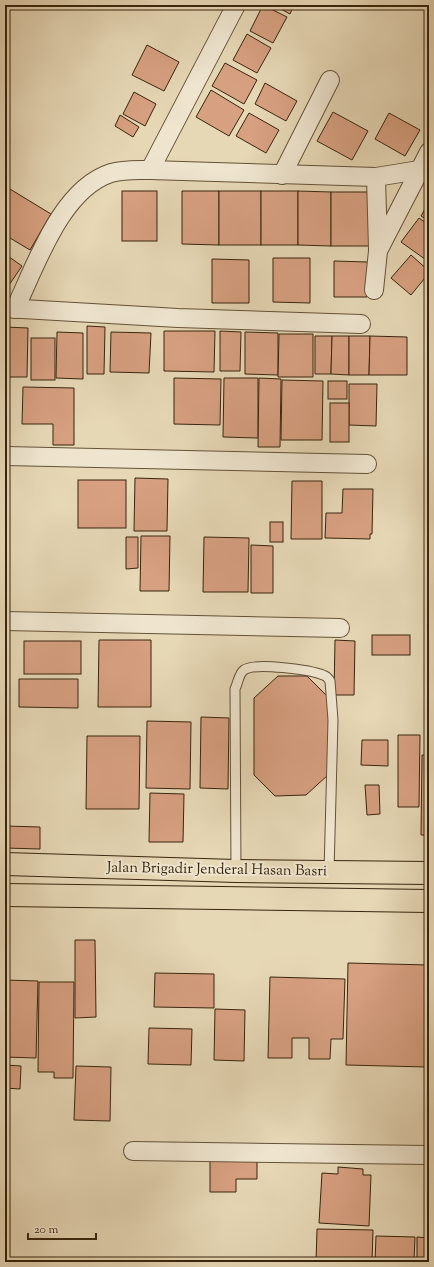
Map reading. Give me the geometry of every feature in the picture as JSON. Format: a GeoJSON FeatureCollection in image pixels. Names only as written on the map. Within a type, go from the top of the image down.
{"type":"FeatureCollection","features":[{"type":"Feature","properties":{"kind":"highway","name":"Jalan Brigadir Jenderal Hasan Basri"},"geometry":{"type":"LineString","coordinates":[[5,864],[236,871],[429,873]]}},
{"type":"Feature","properties":{"kind":"highway"},"geometry":{"type":"LineString","coordinates":[[113,868],[113,897]]}},
{"type":"Feature","properties":{"kind":"highway","name":"Jalan Brigadir Jenderal Hasan Basri"},"geometry":{"type":"LineString","coordinates":[[5,895],[429,901]]}},
{"type":"Feature","properties":{"kind":"street"},"geometry":{"type":"LineString","coordinates":[[150,170],[236,5]]}},
{"type":"Feature","properties":{"kind":"street"},"geometry":{"type":"LineString","coordinates":[[282,175],[330,80]]}},
{"type":"Feature","properties":{"kind":"street"},"geometry":{"type":"LineString","coordinates":[[378,251],[429,152]]}},
{"type":"Feature","properties":{"kind":"street"},"geometry":{"type":"LineString","coordinates":[[361,324],[178,318],[10,308],[52,231],[76,198],[86,188],[111,173],[127,170],[150,170],[376,177],[419,170]]}},
{"type":"Feature","properties":{"kind":"street"},"geometry":{"type":"LineString","coordinates":[[374,290],[378,251],[376,177]]}},
{"type":"Feature","properties":{"kind":"street"},"geometry":{"type":"LineString","coordinates":[[5,456],[367,464]]}},
{"type":"Feature","properties":{"kind":"street"},"geometry":{"type":"LineString","coordinates":[[5,621],[340,628]]}},
{"type":"Feature","properties":{"kind":"street"},"geometry":{"type":"LineString","coordinates":[[133,1151],[429,1155]]}},
{"type":"Feature","properties":{"kind":"lane"},"geometry":{"type":"LineString","coordinates":[[236,871],[236,689],[241,673],[245,669],[263,667],[310,671],[326,676],[330,681],[333,720],[329,872]]}},
{"type":"Feature","properties":{"kind":"building"},"geometry":{"type":"Polygon","coordinates":[[[263,5],[287,17],[273,43],[250,31],[263,5]]]}},
{"type":"Feature","properties":{"kind":"building"},"geometry":{"type":"Polygon","coordinates":[[[273,5],[294,5],[290,14],[273,5]]]}},
{"type":"Feature","properties":{"kind":"building"},"geometry":{"type":"Polygon","coordinates":[[[247,34],[271,48],[257,73],[233,60],[247,34]]]}},
{"type":"Feature","properties":{"kind":"building"},"geometry":{"type":"Polygon","coordinates":[[[147,45],[179,62],[164,91],[132,75],[147,45]]]}},
{"type":"Feature","properties":{"kind":"building"},"geometry":{"type":"Polygon","coordinates":[[[225,63],[257,80],[244,104],[212,86],[225,63]]]}},
{"type":"Feature","properties":{"kind":"building"},"geometry":{"type":"Polygon","coordinates":[[[265,83],[297,101],[286,121],[255,104],[265,83]]]}},
{"type":"Feature","properties":{"kind":"building"},"geometry":{"type":"Polygon","coordinates":[[[211,90],[244,110],[229,136],[196,117],[211,90]]]}},
{"type":"Feature","properties":{"kind":"building"},"geometry":{"type":"Polygon","coordinates":[[[134,92],[156,104],[145,126],[123,114],[134,92]]]}},
{"type":"Feature","properties":{"kind":"building"},"geometry":{"type":"Polygon","coordinates":[[[333,112],[368,131],[352,160],[317,141],[333,112]]]}},
{"type":"Feature","properties":{"kind":"building"},"geometry":{"type":"Polygon","coordinates":[[[249,113],[279,130],[266,153],[236,136],[249,113]]]}},
{"type":"Feature","properties":{"kind":"building"},"geometry":{"type":"Polygon","coordinates":[[[389,113],[420,130],[405,156],[375,139],[389,113]]]}},
{"type":"Feature","properties":{"kind":"building"},"geometry":{"type":"Polygon","coordinates":[[[120,115],[139,127],[133,137],[115,126],[120,115]]]}},
{"type":"Feature","properties":{"kind":"building"},"geometry":{"type":"Polygon","coordinates":[[[5,186],[51,214],[30,250],[5,235],[5,186]]]}},
{"type":"Feature","properties":{"kind":"building"},"geometry":{"type":"Polygon","coordinates":[[[122,191],[157,191],[157,241],[122,241],[122,191]]]}},
{"type":"Feature","properties":{"kind":"building"},"geometry":{"type":"Polygon","coordinates":[[[182,191],[219,191],[219,245],[182,244],[182,191]]]}},
{"type":"Feature","properties":{"kind":"building"},"geometry":{"type":"Polygon","coordinates":[[[219,191],[261,191],[261,245],[219,245],[219,191]]]}},
{"type":"Feature","properties":{"kind":"building"},"geometry":{"type":"Polygon","coordinates":[[[261,191],[298,191],[298,245],[261,245],[261,191]]]}},
{"type":"Feature","properties":{"kind":"building"},"geometry":{"type":"Polygon","coordinates":[[[298,191],[331,192],[331,246],[298,245],[298,191]]]}},
{"type":"Feature","properties":{"kind":"building"},"geometry":{"type":"Polygon","coordinates":[[[331,192],[370,192],[370,246],[331,246],[331,192]]]}},
{"type":"Feature","properties":{"kind":"building"},"geometry":{"type":"Polygon","coordinates":[[[429,202],[429,221],[421,216],[429,202]]]}},
{"type":"Feature","properties":{"kind":"building"},"geometry":{"type":"Polygon","coordinates":[[[419,218],[429,225],[429,262],[401,242],[419,218]]]}},
{"type":"Feature","properties":{"kind":"building"},"geometry":{"type":"Polygon","coordinates":[[[5,254],[22,266],[7,288],[5,287],[5,254]]]}},
{"type":"Feature","properties":{"kind":"building"},"geometry":{"type":"Polygon","coordinates":[[[411,255],[429,271],[429,273],[411,295],[391,278],[411,255]]]}},
{"type":"Feature","properties":{"kind":"building"},"geometry":{"type":"Polygon","coordinates":[[[273,258],[310,258],[310,303],[273,302],[273,258]]]}},
{"type":"Feature","properties":{"kind":"building"},"geometry":{"type":"Polygon","coordinates":[[[212,259],[249,260],[249,303],[212,303],[212,259]]]}},
{"type":"Feature","properties":{"kind":"building"},"geometry":{"type":"Polygon","coordinates":[[[334,261],[368,262],[367,297],[334,297],[334,261]]]}},
{"type":"Feature","properties":{"kind":"building"},"geometry":{"type":"Polygon","coordinates":[[[87,326],[105,327],[104,374],[87,374],[87,326]]]}},
{"type":"Feature","properties":{"kind":"building"},"geometry":{"type":"Polygon","coordinates":[[[5,327],[28,328],[27,377],[5,377],[5,327]]]}},
{"type":"Feature","properties":{"kind":"building"},"geometry":{"type":"Polygon","coordinates":[[[164,331],[215,331],[214,372],[164,371],[164,331]]]}},
{"type":"Feature","properties":{"kind":"building"},"geometry":{"type":"Polygon","coordinates":[[[220,331],[241,332],[240,371],[220,371],[220,331]]]}},
{"type":"Feature","properties":{"kind":"building"},"geometry":{"type":"Polygon","coordinates":[[[57,332],[83,333],[83,379],[56,378],[57,332]]]}},
{"type":"Feature","properties":{"kind":"building"},"geometry":{"type":"Polygon","coordinates":[[[111,332],[151,333],[149,373],[110,372],[111,332]]]}},
{"type":"Feature","properties":{"kind":"building"},"geometry":{"type":"Polygon","coordinates":[[[245,332],[278,333],[278,375],[245,374],[245,332]]]}},
{"type":"Feature","properties":{"kind":"building"},"geometry":{"type":"Polygon","coordinates":[[[279,334],[313,334],[313,377],[278,377],[279,334]]]}},
{"type":"Feature","properties":{"kind":"building"},"geometry":{"type":"Polygon","coordinates":[[[315,336],[332,336],[331,374],[315,374],[315,336]]]}},
{"type":"Feature","properties":{"kind":"building"},"geometry":{"type":"Polygon","coordinates":[[[332,336],[349,336],[349,375],[331,374],[332,336]]]}},
{"type":"Feature","properties":{"kind":"building"},"geometry":{"type":"Polygon","coordinates":[[[349,336],[370,336],[369,375],[349,375],[349,336]]]}},
{"type":"Feature","properties":{"kind":"building"},"geometry":{"type":"Polygon","coordinates":[[[370,336],[407,337],[407,375],[369,375],[370,336]]]}},
{"type":"Feature","properties":{"kind":"building"},"geometry":{"type":"Polygon","coordinates":[[[31,338],[55,338],[55,380],[31,380],[31,338]]]}},
{"type":"Feature","properties":{"kind":"building"},"geometry":{"type":"Polygon","coordinates":[[[174,378],[221,379],[220,425],[174,424],[174,378]]]}},
{"type":"Feature","properties":{"kind":"building"},"geometry":{"type":"Polygon","coordinates":[[[224,378],[258,378],[258,438],[223,437],[224,378]]]}},
{"type":"Feature","properties":{"kind":"building"},"geometry":{"type":"Polygon","coordinates":[[[259,378],[281,379],[280,447],[258,447],[259,378]]]}},
{"type":"Feature","properties":{"kind":"building"},"geometry":{"type":"Polygon","coordinates":[[[282,380],[323,381],[322,440],[281,440],[282,380]]]}},
{"type":"Feature","properties":{"kind":"building"},"geometry":{"type":"Polygon","coordinates":[[[328,381],[347,381],[347,399],[328,399],[328,381]]]}},
{"type":"Feature","properties":{"kind":"building"},"geometry":{"type":"Polygon","coordinates":[[[349,384],[377,384],[376,426],[349,425],[349,384]]]}},
{"type":"Feature","properties":{"kind":"building"},"geometry":{"type":"Polygon","coordinates":[[[23,387],[74,388],[74,445],[53,445],[53,424],[22,424],[23,387]]]}},
{"type":"Feature","properties":{"kind":"building"},"geometry":{"type":"Polygon","coordinates":[[[330,403],[349,403],[349,442],[330,442],[330,403]]]}},
{"type":"Feature","properties":{"kind":"building"},"geometry":{"type":"Polygon","coordinates":[[[135,478],[168,479],[167,531],[134,531],[135,478]]]}},
{"type":"Feature","properties":{"kind":"building"},"geometry":{"type":"Polygon","coordinates":[[[78,480],[126,480],[126,528],[78,528],[78,480]]]}},
{"type":"Feature","properties":{"kind":"building"},"geometry":{"type":"Polygon","coordinates":[[[292,481],[322,481],[322,539],[291,539],[292,481]]]}},
{"type":"Feature","properties":{"kind":"building"},"geometry":{"type":"Polygon","coordinates":[[[343,489],[373,489],[372,534],[370,534],[370,539],[325,538],[326,513],[342,513],[343,489]]]}},
{"type":"Feature","properties":{"kind":"building"},"geometry":{"type":"Polygon","coordinates":[[[270,522],[283,522],[283,542],[270,542],[270,522]]]}},
{"type":"Feature","properties":{"kind":"building"},"geometry":{"type":"Polygon","coordinates":[[[141,536],[170,536],[169,591],[140,591],[141,536]]]}},
{"type":"Feature","properties":{"kind":"building"},"geometry":{"type":"Polygon","coordinates":[[[126,537],[138,537],[138,568],[126,569],[126,537]]]}},
{"type":"Feature","properties":{"kind":"building"},"geometry":{"type":"Polygon","coordinates":[[[204,537],[249,538],[248,592],[203,592],[204,537]]]}},
{"type":"Feature","properties":{"kind":"building"},"geometry":{"type":"Polygon","coordinates":[[[251,545],[273,546],[273,593],[251,593],[251,545]]]}},
{"type":"Feature","properties":{"kind":"building"},"geometry":{"type":"Polygon","coordinates":[[[372,635],[410,635],[410,655],[372,655],[372,635]]]}},
{"type":"Feature","properties":{"kind":"building"},"geometry":{"type":"Polygon","coordinates":[[[99,640],[151,640],[151,707],[98,707],[99,640]]]}},
{"type":"Feature","properties":{"kind":"building"},"geometry":{"type":"Polygon","coordinates":[[[335,640],[355,641],[354,695],[334,695],[335,640]]]}},
{"type":"Feature","properties":{"kind":"building"},"geometry":{"type":"Polygon","coordinates":[[[24,641],[81,641],[81,674],[24,674],[24,641]]]}},
{"type":"Feature","properties":{"kind":"building"},"geometry":{"type":"Polygon","coordinates":[[[278,676],[307,676],[329,698],[328,775],[306,795],[275,796],[254,775],[254,698],[278,676]]]}},
{"type":"Feature","properties":{"kind":"building"},"geometry":{"type":"Polygon","coordinates":[[[19,679],[78,679],[78,708],[19,707],[19,679]]]}},
{"type":"Feature","properties":{"kind":"building"},"geometry":{"type":"Polygon","coordinates":[[[201,717],[229,718],[228,789],[200,788],[201,717]]]}},
{"type":"Feature","properties":{"kind":"building"},"geometry":{"type":"Polygon","coordinates":[[[426,719],[429,719],[429,750],[426,750],[426,719]]]}},
{"type":"Feature","properties":{"kind":"building"},"geometry":{"type":"Polygon","coordinates":[[[147,721],[191,722],[190,789],[146,788],[147,721]]]}},
{"type":"Feature","properties":{"kind":"building"},"geometry":{"type":"Polygon","coordinates":[[[398,735],[420,735],[419,807],[398,807],[398,735]]]}},
{"type":"Feature","properties":{"kind":"building"},"geometry":{"type":"Polygon","coordinates":[[[87,736],[140,736],[139,809],[86,809],[87,736]]]}},
{"type":"Feature","properties":{"kind":"building"},"geometry":{"type":"Polygon","coordinates":[[[362,740],[388,740],[388,766],[361,765],[362,740]]]}},
{"type":"Feature","properties":{"kind":"building"},"geometry":{"type":"Polygon","coordinates":[[[422,755],[429,755],[429,835],[421,835],[422,755]]]}},
{"type":"Feature","properties":{"kind":"building"},"geometry":{"type":"Polygon","coordinates":[[[365,785],[379,785],[380,814],[367,815],[365,785]]]}},
{"type":"Feature","properties":{"kind":"building"},"geometry":{"type":"Polygon","coordinates":[[[150,793],[184,794],[183,842],[149,842],[150,793]]]}},
{"type":"Feature","properties":{"kind":"building"},"geometry":{"type":"Polygon","coordinates":[[[5,826],[40,827],[40,849],[5,848],[5,826]]]}},
{"type":"Feature","properties":{"kind":"building"},"geometry":{"type":"Polygon","coordinates":[[[75,940],[95,940],[96,1017],[75,1018],[75,940]]]}},
{"type":"Feature","properties":{"kind":"building"},"geometry":{"type":"Polygon","coordinates":[[[348,963],[429,965],[427,1067],[346,1065],[348,963]]]}},
{"type":"Feature","properties":{"kind":"building"},"geometry":{"type":"Polygon","coordinates":[[[155,973],[214,974],[214,1008],[154,1007],[155,973]]]}},
{"type":"Feature","properties":{"kind":"building"},"geometry":{"type":"Polygon","coordinates":[[[270,977],[345,979],[343,1039],[331,1039],[330,1059],[309,1059],[309,1038],[292,1038],[292,1058],[268,1058],[270,977]]]}},
{"type":"Feature","properties":{"kind":"building"},"geometry":{"type":"Polygon","coordinates":[[[5,980],[38,981],[36,1058],[5,1057],[5,980]]]}},
{"type":"Feature","properties":{"kind":"building"},"geometry":{"type":"Polygon","coordinates":[[[39,982],[74,982],[73,1078],[54,1078],[54,1072],[38,1072],[39,982]]]}},
{"type":"Feature","properties":{"kind":"building"},"geometry":{"type":"Polygon","coordinates":[[[215,1009],[245,1010],[244,1061],[214,1060],[215,1009]]]}},
{"type":"Feature","properties":{"kind":"building"},"geometry":{"type":"Polygon","coordinates":[[[149,1028],[192,1029],[191,1065],[148,1064],[149,1028]]]}},
{"type":"Feature","properties":{"kind":"building"},"geometry":{"type":"Polygon","coordinates":[[[5,1065],[21,1066],[20,1089],[5,1088],[5,1065]]]}},
{"type":"Feature","properties":{"kind":"building"},"geometry":{"type":"Polygon","coordinates":[[[76,1066],[111,1067],[110,1121],[74,1120],[76,1066]]]}},
{"type":"Feature","properties":{"kind":"building"},"geometry":{"type":"Polygon","coordinates":[[[210,1159],[257,1160],[257,1179],[236,1179],[236,1192],[210,1192],[210,1159]]]}},
{"type":"Feature","properties":{"kind":"building"},"geometry":{"type":"Polygon","coordinates":[[[338,1167],[363,1169],[363,1175],[371,1175],[369,1226],[319,1223],[322,1173],[338,1174],[338,1167]]]}},
{"type":"Feature","properties":{"kind":"building"},"geometry":{"type":"Polygon","coordinates":[[[317,1229],[373,1230],[372,1262],[316,1262],[317,1229]]]}},
{"type":"Feature","properties":{"kind":"building"},"geometry":{"type":"Polygon","coordinates":[[[376,1236],[415,1237],[414,1262],[375,1262],[376,1236]]]}},
{"type":"Feature","properties":{"kind":"building"},"geometry":{"type":"Polygon","coordinates":[[[417,1237],[429,1238],[429,1262],[417,1262],[417,1237]]]}}]}
